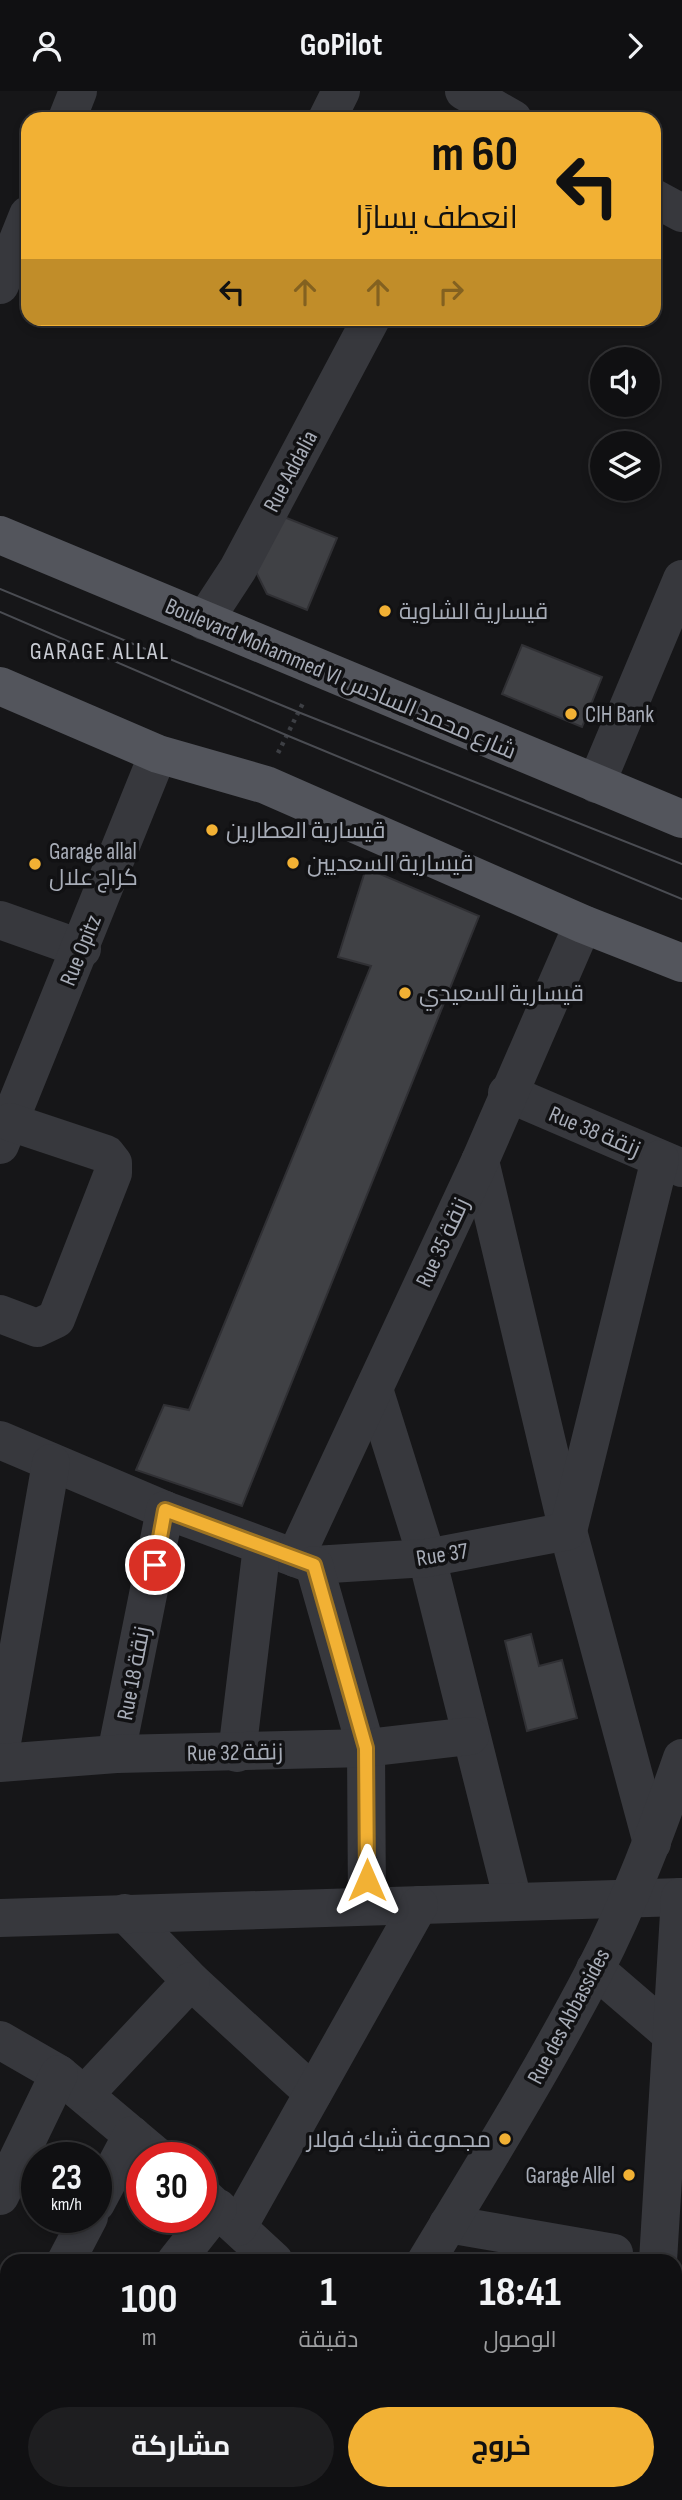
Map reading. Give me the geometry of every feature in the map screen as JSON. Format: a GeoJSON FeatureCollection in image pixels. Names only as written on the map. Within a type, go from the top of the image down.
{"type":"FeatureCollection","features":[{"type":"Feature","properties":{"kind":"main road","name":"Boulevard Mohammed VI شارع محمد السادس"},"geometry":{"type":"LineString","coordinates":[[0,535],[682,819]]}},
{"type":"Feature","properties":{"kind":"main road"},"geometry":{"type":"LineString","coordinates":[[0,686],[158,754],[266,785],[583,923],[682,963]]}},
{"type":"Feature","properties":{"kind":"street"},"geometry":{"type":"LineString","coordinates":[[70,112],[78,91]]}},
{"type":"Feature","properties":{"kind":"street"},"geometry":{"type":"LineString","coordinates":[[330,112],[341,91]]}},
{"type":"Feature","properties":{"kind":"street"},"geometry":{"type":"LineString","coordinates":[[661,202],[682,213]]}},
{"type":"Feature","properties":{"kind":"street"},"geometry":{"type":"LineString","coordinates":[[0,285],[21,232]]}},
{"type":"Feature","properties":{"kind":"street","name":"Rue Addalia"},"geometry":{"type":"LineString","coordinates":[[204,621],[238,569],[367,326]]}},
{"type":"Feature","properties":{"kind":"street"},"geometry":{"type":"LineString","coordinates":[[596,784],[682,579]]}},
{"type":"Feature","properties":{"kind":"street","name":"Rue Opitz"},"geometry":{"type":"LineString","coordinates":[[5,1133],[82,949],[143,786],[158,754]]}},
{"type":"Feature","properties":{"kind":"street"},"geometry":{"type":"LineString","coordinates":[[0,920],[82,949]]}},
{"type":"Feature","properties":{"kind":"street","name":"Rue 35 زنقة"},"geometry":{"type":"LineString","coordinates":[[237,1753],[291,1557],[374,1389],[480,1161],[583,923]]}},
{"type":"Feature","properties":{"kind":"street","name":"Rue 38 زنقة"},"geometry":{"type":"LineString","coordinates":[[508,1093],[671,1163]]}},
{"type":"Feature","properties":{"kind":"street"},"geometry":{"type":"LineString","coordinates":[[5,1133],[106,1154],[113,1163],[113,1173],[56,1319],[37,1328],[11,1319]]}},
{"type":"Feature","properties":{"kind":"street"},"geometry":{"type":"LineString","coordinates":[[480,1161],[568,1531],[652,1843]]}},
{"type":"Feature","properties":{"kind":"street"},"geometry":{"type":"LineString","coordinates":[[568,1531],[671,1163]]}},
{"type":"Feature","properties":{"kind":"street"},"geometry":{"type":"LineString","coordinates":[[374,1389],[427,1558],[513,1901]]}},
{"type":"Feature","properties":{"kind":"street"},"geometry":{"type":"LineString","coordinates":[[0,1440],[165,1510],[291,1557],[366,1748],[367,1906]]}},
{"type":"Feature","properties":{"kind":"street"},"geometry":{"type":"LineString","coordinates":[[0,1754],[51,1463]]}},
{"type":"Feature","properties":{"kind":"street","name":"Rue 18 زنقة"},"geometry":{"type":"LineString","coordinates":[[117,1754],[165,1510]]}},
{"type":"Feature","properties":{"kind":"street","name":"Rue 37"},"geometry":{"type":"LineString","coordinates":[[291,1557],[427,1558],[568,1531]]}},
{"type":"Feature","properties":{"kind":"street","name":"Rue 32 زنقة"},"geometry":{"type":"LineString","coordinates":[[0,1763],[117,1754],[366,1748],[471,1736]]}},
{"type":"Feature","properties":{"kind":"street","name":"Rue des Abbassides"},"geometry":{"type":"LineString","coordinates":[[430,2254],[517,2109],[595,1969],[629,1898],[679,1773]]}},
{"type":"Feature","properties":{"kind":"street"},"geometry":{"type":"LineString","coordinates":[[0,1917],[681,1897],[678,2033],[666,2254]]}},
{"type":"Feature","properties":{"kind":"street"},"geometry":{"type":"LineString","coordinates":[[182,2254],[313,2093],[419,1905]]}},
{"type":"Feature","properties":{"kind":"street"},"geometry":{"type":"LineString","coordinates":[[125,1913],[191,1981],[313,2093]]}},
{"type":"Feature","properties":{"kind":"street"},"geometry":{"type":"LineString","coordinates":[[595,1969],[678,2033]]}},
{"type":"Feature","properties":{"kind":"street"},"geometry":{"type":"LineString","coordinates":[[0,2196],[72,2084],[191,1981]]}},
{"type":"Feature","properties":{"kind":"street"},"geometry":{"type":"LineString","coordinates":[[0,2040],[72,2084],[141,2142]]}},
{"type":"Feature","properties":{"kind":"street"},"geometry":{"type":"LineString","coordinates":[[112,2185],[126,2169]]}},
{"type":"Feature","properties":{"kind":"street"},"geometry":{"type":"LineString","coordinates":[[219,2210],[266,2254]]}},
{"type":"Feature","properties":{"kind":"street"},"geometry":{"type":"LineString","coordinates":[[448,2224],[614,2253]]}},
{"type":"Feature","properties":{"kind":"street"},"geometry":{"type":"LineString","coordinates":[[70,2254],[81,2233]]}},
{"type":"Feature","properties":{"kind":"path"},"geometry":{"type":"LineString","coordinates":[[266,785],[286,735],[320,669]]}},
{"type":"Feature","properties":{"kind":"building"},"geometry":{"type":"Polygon","coordinates":[[[279,515],[337,538],[307,610],[267,594],[256,572],[279,515]]]}},
{"type":"Feature","properties":{"kind":"building"},"geometry":{"type":"Polygon","coordinates":[[[522,645],[602,677],[582,727],[502,694],[522,645]]]}},
{"type":"Feature","properties":{"kind":"building"},"geometry":{"type":"Polygon","coordinates":[[[366,868],[479,916],[242,1506],[136,1470],[164,1405],[189,1410],[371,966],[338,957],[366,868]]]}},
{"type":"Feature","properties":{"kind":"building"},"geometry":{"type":"Polygon","coordinates":[[[531,1634],[539,1666],[562,1660],[577,1718],[527,1731],[505,1641],[531,1634]]]}},
{"type":"Feature","properties":{"kind":"tram line"},"geometry":{"type":"LineString","coordinates":[[0,589],[298,712],[682,864]]}},
{"type":"Feature","properties":{"kind":"tram line"},"geometry":{"type":"LineString","coordinates":[[0,612],[286,735],[682,899]]}},
{"type":"Feature","properties":{"kind":"place","name":"قيسارية الشاوية"},"geometry":{"type":"Point","coordinates":[385,611]}},
{"type":"Feature","properties":{"kind":"place","name":"CIH Bank"},"geometry":{"type":"Point","coordinates":[571,714]}},
{"type":"Feature","properties":{"kind":"place","name":"قيسارية العطارين"},"geometry":{"type":"Point","coordinates":[212,830]}},
{"type":"Feature","properties":{"kind":"place","name":"قيسارية السعديين"},"geometry":{"type":"Point","coordinates":[293,863]}},
{"type":"Feature","properties":{"kind":"place","name":"Garage allal كراج علال"},"geometry":{"type":"Point","coordinates":[35,864]}},
{"type":"Feature","properties":{"kind":"place","name":"قيسارية السعيدي"},"geometry":{"type":"Point","coordinates":[405,993]}},
{"type":"Feature","properties":{"kind":"place","name":"مجموعة شيك فولار"},"geometry":{"type":"Point","coordinates":[505,2139]}},
{"type":"Feature","properties":{"kind":"place","name":"Garage Allel"},"geometry":{"type":"Point","coordinates":[629,2175]}},
{"type":"Feature","properties":{"kind":"district","name":"GARAGE ALLAL"},"geometry":{"type":"Point","coordinates":[100,651]}},
{"type":"Feature","properties":{"kind":"route"},"geometry":{"type":"LineString","coordinates":[[155,1565],[165,1510],[314,1565],[366,1748],[367,1880]]}}]}
